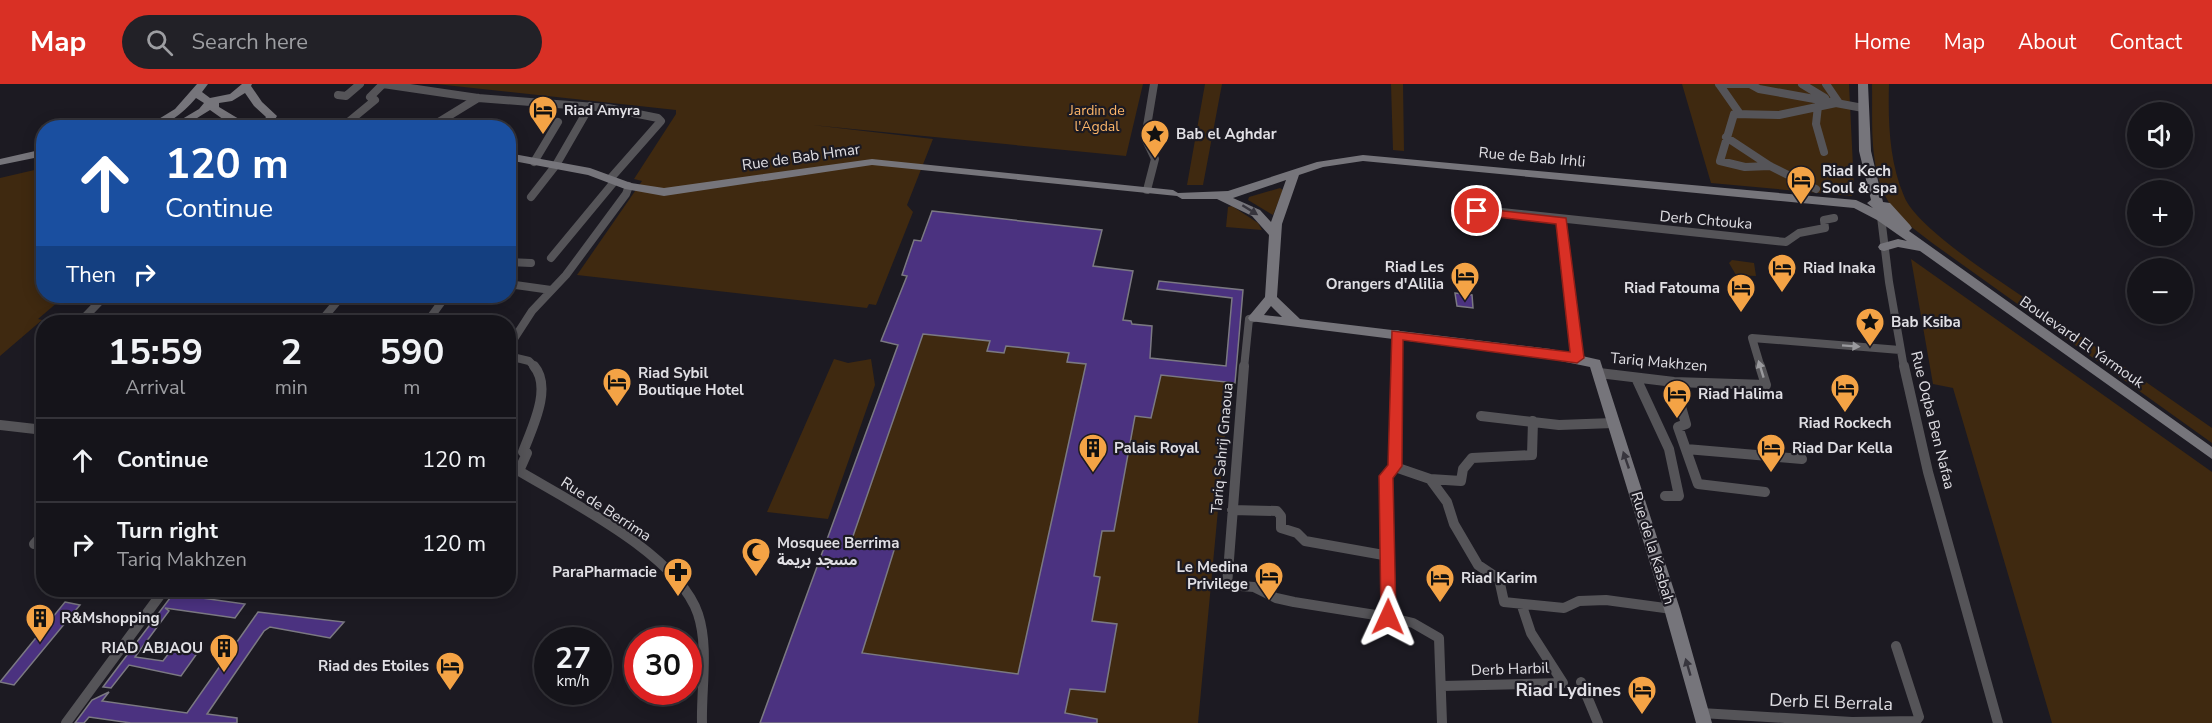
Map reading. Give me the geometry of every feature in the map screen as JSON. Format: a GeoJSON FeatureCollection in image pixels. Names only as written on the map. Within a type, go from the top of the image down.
{"type":"FeatureCollection","features":[{"type":"Feature","properties":{"kind":"main road","name":"Rue Oqba Ben Nafaa"},"geometry":{"type":"LineString","coordinates":[[1863,84],[1867,166],[1881,217]]}},
{"type":"Feature","properties":{"kind":"main road"},"geometry":{"type":"LineString","coordinates":[[199,88],[202,99],[213,101],[234,96],[247,85],[258,104],[272,116],[269,120]]}},
{"type":"Feature","properties":{"kind":"main road"},"geometry":{"type":"LineString","coordinates":[[165,120],[171,117],[199,88]]}},
{"type":"Feature","properties":{"kind":"main road"},"geometry":{"type":"LineString","coordinates":[[213,101],[214,108],[219,113],[234,120]]}},
{"type":"Feature","properties":{"kind":"main road"},"geometry":{"type":"LineString","coordinates":[[186,120],[202,111],[213,101]]}},
{"type":"Feature","properties":{"kind":"main road"},"geometry":{"type":"LineString","coordinates":[[0,162],[36,154]]}},
{"type":"Feature","properties":{"kind":"main road","name":"Rue de Bab Hmar"},"geometry":{"type":"LineString","coordinates":[[516,158],[556,165],[629,186],[664,192],[844,164],[872,162],[1178,194]]}},
{"type":"Feature","properties":{"kind":"main road","name":"Rue de Bab Irhli"},"geometry":{"type":"LineString","coordinates":[[1178,194],[1220,196],[1239,193],[1332,161],[1384,159],[1856,204],[1881,217]]}},
{"type":"Feature","properties":{"kind":"main road"},"geometry":{"type":"LineString","coordinates":[[0,169],[36,162]]}},
{"type":"Feature","properties":{"kind":"main road"},"geometry":{"type":"LineString","coordinates":[[1254,318],[1271,298],[1274,233],[1294,174]]}},
{"type":"Feature","properties":{"kind":"main road"},"geometry":{"type":"LineString","coordinates":[[1220,196],[1250,209],[1265,220],[1274,233]]}},
{"type":"Feature","properties":{"kind":"main road"},"geometry":{"type":"LineString","coordinates":[[1856,204],[1877,203]]}},
{"type":"Feature","properties":{"kind":"main road","name":"Boulevard El Yarmouk"},"geometry":{"type":"LineString","coordinates":[[1877,203],[1888,208],[1932,256]]}},
{"type":"Feature","properties":{"kind":"main road","name":"Boulevard El Yarmouk"},"geometry":{"type":"LineString","coordinates":[[1881,217],[1932,256],[2212,454]]}},
{"type":"Feature","properties":{"kind":"main road"},"geometry":{"type":"LineString","coordinates":[[1884,248],[1904,244],[1932,256]]}},
{"type":"Feature","properties":{"kind":"main road"},"geometry":{"type":"LineString","coordinates":[[1271,298],[1295,322]]}},
{"type":"Feature","properties":{"kind":"main road","name":"Tariq Makhzen"},"geometry":{"type":"LineString","coordinates":[[1254,318],[1577,358],[1595,363],[1599,373]]}},
{"type":"Feature","properties":{"kind":"main road","name":"Rue de la Kasbah"},"geometry":{"type":"LineString","coordinates":[[1599,373],[1672,609],[1702,718]]}},
{"type":"Feature","properties":{"kind":"street"},"geometry":{"type":"LineString","coordinates":[[338,95],[346,96],[362,84]]}},
{"type":"Feature","properties":{"kind":"street"},"geometry":{"type":"LineString","coordinates":[[351,120],[375,100],[370,97],[378,85],[383,84],[478,98],[590,106],[647,115],[661,121],[640,147],[626,159],[551,258]]}},
{"type":"Feature","properties":{"kind":"street"},"geometry":{"type":"LineString","coordinates":[[1147,190],[1155,159],[1145,138],[1154,84]]}},
{"type":"Feature","properties":{"kind":"street"},"geometry":{"type":"LineString","coordinates":[[1719,84],[1750,84],[1759,89],[1837,100]]}},
{"type":"Feature","properties":{"kind":"street"},"geometry":{"type":"LineString","coordinates":[[1719,84],[1740,114]]}},
{"type":"Feature","properties":{"kind":"street"},"geometry":{"type":"LineString","coordinates":[[1802,84],[1837,100],[1863,108]]}},
{"type":"Feature","properties":{"kind":"street"},"geometry":{"type":"LineString","coordinates":[[1826,84],[1837,100]]}},
{"type":"Feature","properties":{"kind":"street"},"geometry":{"type":"LineString","coordinates":[[1837,100],[1838,84]]}},
{"type":"Feature","properties":{"kind":"street"},"geometry":{"type":"LineString","coordinates":[[442,120],[478,98]]}},
{"type":"Feature","properties":{"kind":"street"},"geometry":{"type":"LineString","coordinates":[[1770,166],[1745,167],[1720,161],[1734,114],[1779,115],[1837,100]]}},
{"type":"Feature","properties":{"kind":"street"},"geometry":{"type":"LineString","coordinates":[[531,197],[556,165],[590,106]]}},
{"type":"Feature","properties":{"kind":"street"},"geometry":{"type":"LineString","coordinates":[[1818,106],[1816,124],[1824,152]]}},
{"type":"Feature","properties":{"kind":"street"},"geometry":{"type":"LineString","coordinates":[[534,162],[558,122]]}},
{"type":"Feature","properties":{"kind":"street"},"geometry":{"type":"LineString","coordinates":[[1726,137],[1770,166],[1816,189]]}},
{"type":"Feature","properties":{"kind":"street"},"geometry":{"type":"LineString","coordinates":[[516,336],[532,311],[566,275],[626,194],[629,186]]}},
{"type":"Feature","properties":{"kind":"street","name":"Derb Chtouka"},"geometry":{"type":"LineString","coordinates":[[1473,209],[1786,242],[1799,233],[1825,228],[1824,220],[1834,218]]}},
{"type":"Feature","properties":{"kind":"street","name":"Rue Oqba Ben Nafaa"},"geometry":{"type":"LineString","coordinates":[[1881,217],[1900,350],[1920,438],[1998,723]]}},
{"type":"Feature","properties":{"kind":"street"},"geometry":{"type":"LineString","coordinates":[[1562,220],[1569,309],[1577,358]]}},
{"type":"Feature","properties":{"kind":"street"},"geometry":{"type":"LineString","coordinates":[[516,262],[531,263]]}},
{"type":"Feature","properties":{"kind":"street"},"geometry":{"type":"LineString","coordinates":[[516,285],[551,290]]}},
{"type":"Feature","properties":{"kind":"street"},"geometry":{"type":"LineString","coordinates":[[87,315],[98,303]]}},
{"type":"Feature","properties":{"kind":"street"},"geometry":{"type":"LineString","coordinates":[[326,315],[336,303]]}},
{"type":"Feature","properties":{"kind":"street","name":"Tariq Sahrij Gnaoua"},"geometry":{"type":"LineString","coordinates":[[1254,318],[1249,319],[1227,584],[1233,587],[1254,587],[1281,600],[1388,617]]}},
{"type":"Feature","properties":{"kind":"street"},"geometry":{"type":"LineString","coordinates":[[1397,334],[1395,466],[1386,476],[1389,556],[1388,617],[1413,623],[1431,631],[1439,638],[1442,723]]}},
{"type":"Feature","properties":{"kind":"street","name":"Tariq Makhzen"},"geometry":{"type":"LineString","coordinates":[[1599,373],[1674,382],[1766,385],[1752,338],[1900,350]]}},
{"type":"Feature","properties":{"kind":"street"},"geometry":{"type":"LineString","coordinates":[[516,358],[530,361],[539,371],[542,379],[534,419],[523,452],[527,453],[516,468]]}},
{"type":"Feature","properties":{"kind":"street"},"geometry":{"type":"LineString","coordinates":[[1636,378],[1669,449],[1679,496],[1665,496]]}},
{"type":"Feature","properties":{"kind":"street"},"geometry":{"type":"LineString","coordinates":[[1674,382],[1686,424],[1677,427],[1698,484],[1765,492]]}},
{"type":"Feature","properties":{"kind":"street"},"geometry":{"type":"LineString","coordinates":[[1481,416],[1565,425],[1613,423]]}},
{"type":"Feature","properties":{"kind":"street"},"geometry":{"type":"LineString","coordinates":[[1395,466],[1430,479],[1461,481],[1467,462],[1476,456],[1532,455],[1533,421]]}},
{"type":"Feature","properties":{"kind":"street"},"geometry":{"type":"LineString","coordinates":[[0,425],[36,429]]}},
{"type":"Feature","properties":{"kind":"street"},"geometry":{"type":"LineString","coordinates":[[1686,449],[1802,459]]}},
{"type":"Feature","properties":{"kind":"street","name":"Rue de Berrima"},"geometry":{"type":"LineString","coordinates":[[516,472],[626,537],[684,587],[699,616],[702,723]]}},
{"type":"Feature","properties":{"kind":"street"},"geometry":{"type":"LineString","coordinates":[[1430,479],[1447,502],[1451,519],[1478,566],[1499,579],[1504,602],[1522,606],[1564,608],[1579,600],[1606,600],[1672,609]]}},
{"type":"Feature","properties":{"kind":"street"},"geometry":{"type":"LineString","coordinates":[[1232,510],[1277,511],[1281,516],[1281,528],[1297,533],[1305,541],[1389,556]]}},
{"type":"Feature","properties":{"kind":"street"},"geometry":{"type":"LineString","coordinates":[[66,723],[159,597]]}},
{"type":"Feature","properties":{"kind":"street","name":"Derb Harbil"},"geometry":{"type":"LineString","coordinates":[[1442,686],[1563,683],[1531,633],[1522,606]]}},
{"type":"Feature","properties":{"kind":"street","name":"Derb El Berrala"},"geometry":{"type":"LineString","coordinates":[[1702,718],[1852,722],[1916,721],[1919,717],[1896,646]]}},
{"type":"Feature","properties":{"kind":"street"},"geometry":{"type":"LineString","coordinates":[[1581,682],[1598,723]]}},
{"type":"Feature","properties":{"kind":"green space","name":"Jardin de l'Agdal"},"geometry":{"type":"Polygon","coordinates":[[[436,84],[1143,84],[1126,156],[812,125],[933,139],[907,205],[913,212],[876,305],[869,304],[867,308],[577,275],[642,181],[634,179],[676,114],[676,110],[436,84]]]}},
{"type":"Feature","properties":{"kind":"green space"},"geometry":{"type":"Polygon","coordinates":[[[1205,84],[1222,84],[1203,185],[1187,185],[1205,84]]]}},
{"type":"Feature","properties":{"kind":"green space"},"geometry":{"type":"Polygon","coordinates":[[[1391,84],[1403,84],[1404,151],[1393,150],[1391,84]]]}},
{"type":"Feature","properties":{"kind":"green space"},"geometry":{"type":"Polygon","coordinates":[[[1682,84],[1849,84],[1854,188],[1852,196],[1711,183],[1682,84]]]}},
{"type":"Feature","properties":{"kind":"green space"},"geometry":{"type":"Polygon","coordinates":[[[1872,84],[1889,84],[1892,155],[1899,183],[1912,210],[1966,258],[2212,428],[2212,443],[1935,245],[1896,212],[1880,183],[1876,167],[1872,134],[1872,84]]]}},
{"type":"Feature","properties":{"kind":"green space"},"geometry":{"type":"Polygon","coordinates":[[[36,170],[36,303],[57,303],[43,315],[36,315],[36,325],[0,356],[0,178],[36,170]]]}},
{"type":"Feature","properties":{"kind":"green space"},"geometry":{"type":"Polygon","coordinates":[[[1280,188],[1283,190],[1273,215],[1248,200],[1249,197],[1280,188]]]}},
{"type":"Feature","properties":{"kind":"green space"},"geometry":{"type":"Polygon","coordinates":[[[1232,206],[1258,223],[1262,230],[1226,227],[1228,207],[1232,206]]]}},
{"type":"Feature","properties":{"kind":"green space"},"geometry":{"type":"Polygon","coordinates":[[[1911,259],[2212,472],[2212,723],[2052,723],[1953,388],[1933,384],[1911,259]]]}},
{"type":"Feature","properties":{"kind":"green space"},"geometry":{"type":"Polygon","coordinates":[[[1732,260],[1754,263],[1756,276],[1736,275],[1729,263],[1732,260]]]}},
{"type":"Feature","properties":{"kind":"green space"},"geometry":{"type":"Polygon","coordinates":[[[923,334],[990,341],[988,351],[1004,353],[1006,346],[1069,353],[1068,362],[1086,364],[1018,674],[862,653],[895,544],[852,539],[923,334]]]}},
{"type":"Feature","properties":{"kind":"green space"},"geometry":{"type":"Polygon","coordinates":[[[834,359],[848,363],[871,359],[875,385],[828,519],[767,512],[834,359]]]}},
{"type":"Feature","properties":{"kind":"green space"},"geometry":{"type":"Polygon","coordinates":[[[1161,375],[1230,382],[1198,723],[1091,723],[1065,713],[1070,689],[1117,624],[1092,621],[1094,576],[1102,531],[1114,531],[1135,416],[1151,418],[1161,375]]]}},
{"type":"Feature","properties":{"kind":"building","name":"Palais Royal"},"geometry":{"type":"Polygon","coordinates":[[[932,211],[1102,230],[1093,266],[1133,271],[1123,320],[1131,321],[1132,324],[1152,326],[1150,358],[1226,366],[1232,298],[1157,289],[1159,281],[1243,290],[1235,383],[1161,375],[1151,418],[1135,416],[1114,531],[1102,531],[1094,576],[1100,577],[1092,621],[1117,624],[1105,692],[1070,689],[1065,713],[1097,719],[1097,723],[760,723],[898,345],[881,341],[907,276],[902,275],[914,240],[921,241],[932,211]],[[923,334],[852,539],[896,544],[862,653],[1018,674],[1086,364],[1067,362],[1069,353],[1006,346],[1004,353],[987,351],[990,341],[923,334]]]}},
{"type":"Feature","properties":{"kind":"building","name":"Riad Les Orangers d'Alilia"},"geometry":{"type":"Polygon","coordinates":[[[1455,293],[1472,295],[1473,308],[1457,306],[1455,293]]]}},
{"type":"Feature","properties":{"kind":"building"},"geometry":{"type":"Polygon","coordinates":[[[171,597],[195,597],[245,604],[235,618],[165,608],[169,611],[135,657],[163,661],[172,649],[198,652],[181,676],[129,665],[111,688],[103,687],[171,597]]]}},
{"type":"Feature","properties":{"kind":"building","name":"R&Mshopping"},"geometry":{"type":"Polygon","coordinates":[[[65,602],[80,605],[14,685],[0,682],[65,602]]]}},
{"type":"Feature","properties":{"kind":"building","name":"RIAD ABJAOU"},"geometry":{"type":"Polygon","coordinates":[[[258,612],[344,622],[330,638],[270,627],[264,631],[207,714],[237,718],[237,723],[131,723],[89,717],[84,723],[75,723],[92,700],[109,692],[102,701],[187,713],[258,612]]]}},
{"type":"Feature","properties":{"kind":"place","name":"Riad Amyra"},"geometry":{"type":"Point","coordinates":[543,136]}},
{"type":"Feature","properties":{"kind":"place","name":"Bab el Aghdar"},"geometry":{"type":"Point","coordinates":[1155,160]}},
{"type":"Feature","properties":{"kind":"place","name":"Riad Kech Soul & spa"},"geometry":{"type":"Point","coordinates":[1801,206]}},
{"type":"Feature","properties":{"kind":"place","name":"Riad Inaka"},"geometry":{"type":"Point","coordinates":[1782,294]}},
{"type":"Feature","properties":{"kind":"place","name":"Riad Les Orangers d'Alilia"},"geometry":{"type":"Point","coordinates":[1465,302]}},
{"type":"Feature","properties":{"kind":"place","name":"Riad Fatouma"},"geometry":{"type":"Point","coordinates":[1741,314]}},
{"type":"Feature","properties":{"kind":"place","name":"Bab Ksiba"},"geometry":{"type":"Point","coordinates":[1870,348]}},
{"type":"Feature","properties":{"kind":"place","name":"Riad Sybil Boutique Hotel"},"geometry":{"type":"Point","coordinates":[617,408]}},
{"type":"Feature","properties":{"kind":"place","name":"Riad Rockech"},"geometry":{"type":"Point","coordinates":[1845,414]}},
{"type":"Feature","properties":{"kind":"place","name":"Riad Halima"},"geometry":{"type":"Point","coordinates":[1677,420]}},
{"type":"Feature","properties":{"kind":"place","name":"Palais Royal"},"geometry":{"type":"Point","coordinates":[1093,474]}},
{"type":"Feature","properties":{"kind":"place","name":"Riad Dar Kella"},"geometry":{"type":"Point","coordinates":[1771,474]}},
{"type":"Feature","properties":{"kind":"place","name":"Mosquee Berrima مسجد بريمة"},"geometry":{"type":"Point","coordinates":[756,578]}},
{"type":"Feature","properties":{"kind":"place","name":"ParaPharmacie"},"geometry":{"type":"Point","coordinates":[678,598]}},
{"type":"Feature","properties":{"kind":"place","name":"Le Medina Privilege"},"geometry":{"type":"Point","coordinates":[1269,602]}},
{"type":"Feature","properties":{"kind":"place","name":"Riad Karim"},"geometry":{"type":"Point","coordinates":[1440,604]}},
{"type":"Feature","properties":{"kind":"place","name":"R&Mshopping"},"geometry":{"type":"Point","coordinates":[40,644]}},
{"type":"Feature","properties":{"kind":"place","name":"RIAD ABJAOU"},"geometry":{"type":"Point","coordinates":[224,674]}},
{"type":"Feature","properties":{"kind":"place","name":"Riad des Etoiles"},"geometry":{"type":"Point","coordinates":[450,692]}},
{"type":"Feature","properties":{"kind":"place","name":"Riad Lydines"},"geometry":{"type":"Point","coordinates":[1642,716]}},
{"type":"Feature","properties":{"kind":"route"},"geometry":{"type":"LineString","coordinates":[[1388,617],[1389,526],[1386,476],[1395,466],[1397,334],[1577,358],[1574,326],[1569,309],[1562,220],[1477,211]]}}]}
